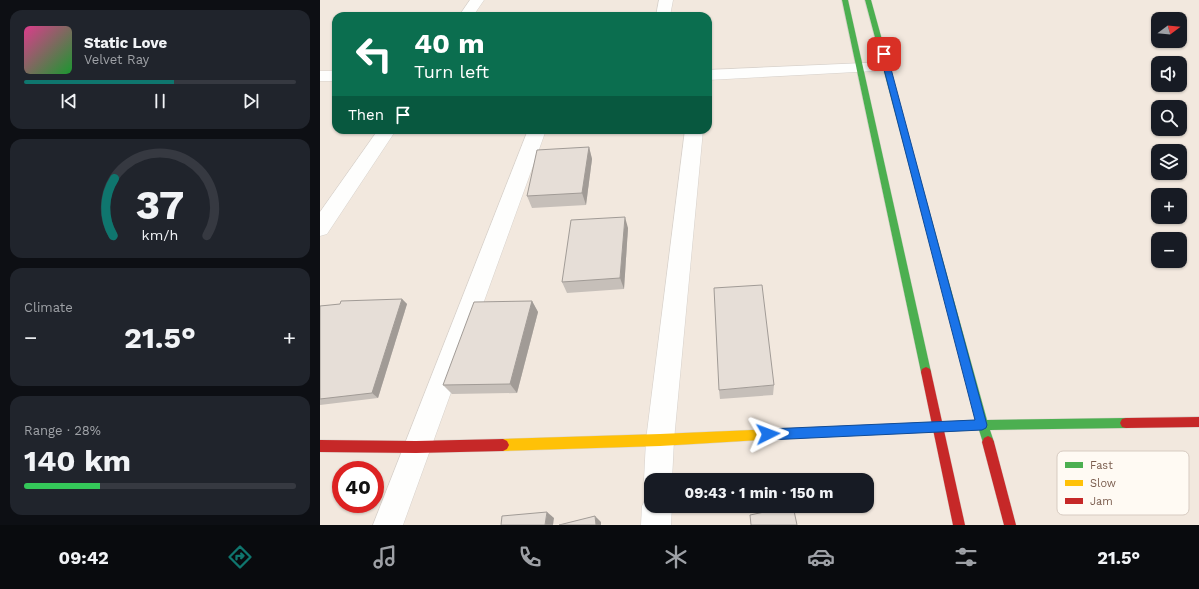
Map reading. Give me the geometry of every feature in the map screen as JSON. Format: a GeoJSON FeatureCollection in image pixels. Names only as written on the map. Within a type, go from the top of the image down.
{"type":"FeatureCollection","features":[{"type":"Feature","properties":{"kind":"main road"},"geometry":{"type":"LineString","coordinates":[[845,0],[861,67],[959,525]]}},
{"type":"Feature","properties":{"kind":"main road"},"geometry":{"type":"LineString","coordinates":[[868,0],[1010,525]]}},
{"type":"Feature","properties":{"kind":"main road"},"geometry":{"type":"LineString","coordinates":[[320,446],[416,447],[660,440],[938,426],[1199,422]]}},
{"type":"Feature","properties":{"kind":"street"},"geometry":{"type":"LineString","coordinates":[[469,12],[477,0]]}},
{"type":"Feature","properties":{"kind":"street"},"geometry":{"type":"LineString","coordinates":[[664,12],[666,0]]}},
{"type":"Feature","properties":{"kind":"street"},"geometry":{"type":"LineString","coordinates":[[712,75],[887,67]]}},
{"type":"Feature","properties":{"kind":"street"},"geometry":{"type":"LineString","coordinates":[[320,76],[332,76]]}},
{"type":"Feature","properties":{"kind":"street"},"geometry":{"type":"LineString","coordinates":[[320,228],[384,134]]}},
{"type":"Feature","properties":{"kind":"street"},"geometry":{"type":"LineString","coordinates":[[388,525],[416,447],[535,134]]}},
{"type":"Feature","properties":{"kind":"street"},"geometry":{"type":"LineString","coordinates":[[658,473],[660,440],[694,134]]}},
{"type":"Feature","properties":{"kind":"street"},"geometry":{"type":"LineString","coordinates":[[656,525],[657,513]]}},
{"type":"Feature","properties":{"kind":"shaded area"},"geometry":{"type":"Polygon","coordinates":[[[320,0],[1199,0],[1199,525],[320,525],[320,0]]]}},
{"type":"Feature","properties":{"kind":"building"},"geometry":{"type":"Polygon","coordinates":[[[589,147],[582,193],[527,196],[537,150],[589,147]]]}},
{"type":"Feature","properties":{"kind":"building"},"geometry":{"type":"Polygon","coordinates":[[[625,217],[620,278],[562,282],[571,220],[625,217]]]}},
{"type":"Feature","properties":{"kind":"building"},"geometry":{"type":"Polygon","coordinates":[[[762,285],[774,385],[719,390],[714,288],[762,285]]]}},
{"type":"Feature","properties":{"kind":"building"},"geometry":{"type":"Polygon","coordinates":[[[402,299],[372,393],[320,399],[320,306],[340,304],[341,301],[402,299]]]}},
{"type":"Feature","properties":{"kind":"building"},"geometry":{"type":"Polygon","coordinates":[[[532,301],[510,384],[443,385],[474,302],[532,301]]]}},
{"type":"Feature","properties":{"kind":"building"},"geometry":{"type":"Polygon","coordinates":[[[547,512],[545,525],[501,525],[502,516],[547,512]]]}},
{"type":"Feature","properties":{"kind":"building"},"geometry":{"type":"Polygon","coordinates":[[[760,513],[794,513],[797,525],[751,525],[750,515],[760,513]]]}},
{"type":"Feature","properties":{"kind":"building"},"geometry":{"type":"Polygon","coordinates":[[[595,516],[596,525],[559,525],[595,516]]]}},
{"type":"Feature","properties":{"kind":"traffic: fast"},"geometry":{"type":"LineString","coordinates":[[845,0],[926,372]]}},
{"type":"Feature","properties":{"kind":"traffic: fast"},"geometry":{"type":"LineString","coordinates":[[868,0],[988,442]]}},
{"type":"Feature","properties":{"kind":"traffic: fast"},"geometry":{"type":"LineString","coordinates":[[778,434],[982,425],[1126,423]]}},
{"type":"Feature","properties":{"kind":"traffic: slow"},"geometry":{"type":"LineString","coordinates":[[503,445],[660,440],[778,434]]}},
{"type":"Feature","properties":{"kind":"traffic: jam"},"geometry":{"type":"LineString","coordinates":[[926,372],[959,525]]}},
{"type":"Feature","properties":{"kind":"traffic: jam"},"geometry":{"type":"LineString","coordinates":[[1126,423],[1199,422]]}},
{"type":"Feature","properties":{"kind":"traffic: jam"},"geometry":{"type":"LineString","coordinates":[[988,442],[1010,525]]}},
{"type":"Feature","properties":{"kind":"traffic: jam"},"geometry":{"type":"LineString","coordinates":[[320,446],[416,447],[503,445]]}},
{"type":"Feature","properties":{"kind":"route"},"geometry":{"type":"LineString","coordinates":[[768,434],[982,425],[884,54]]}}]}
